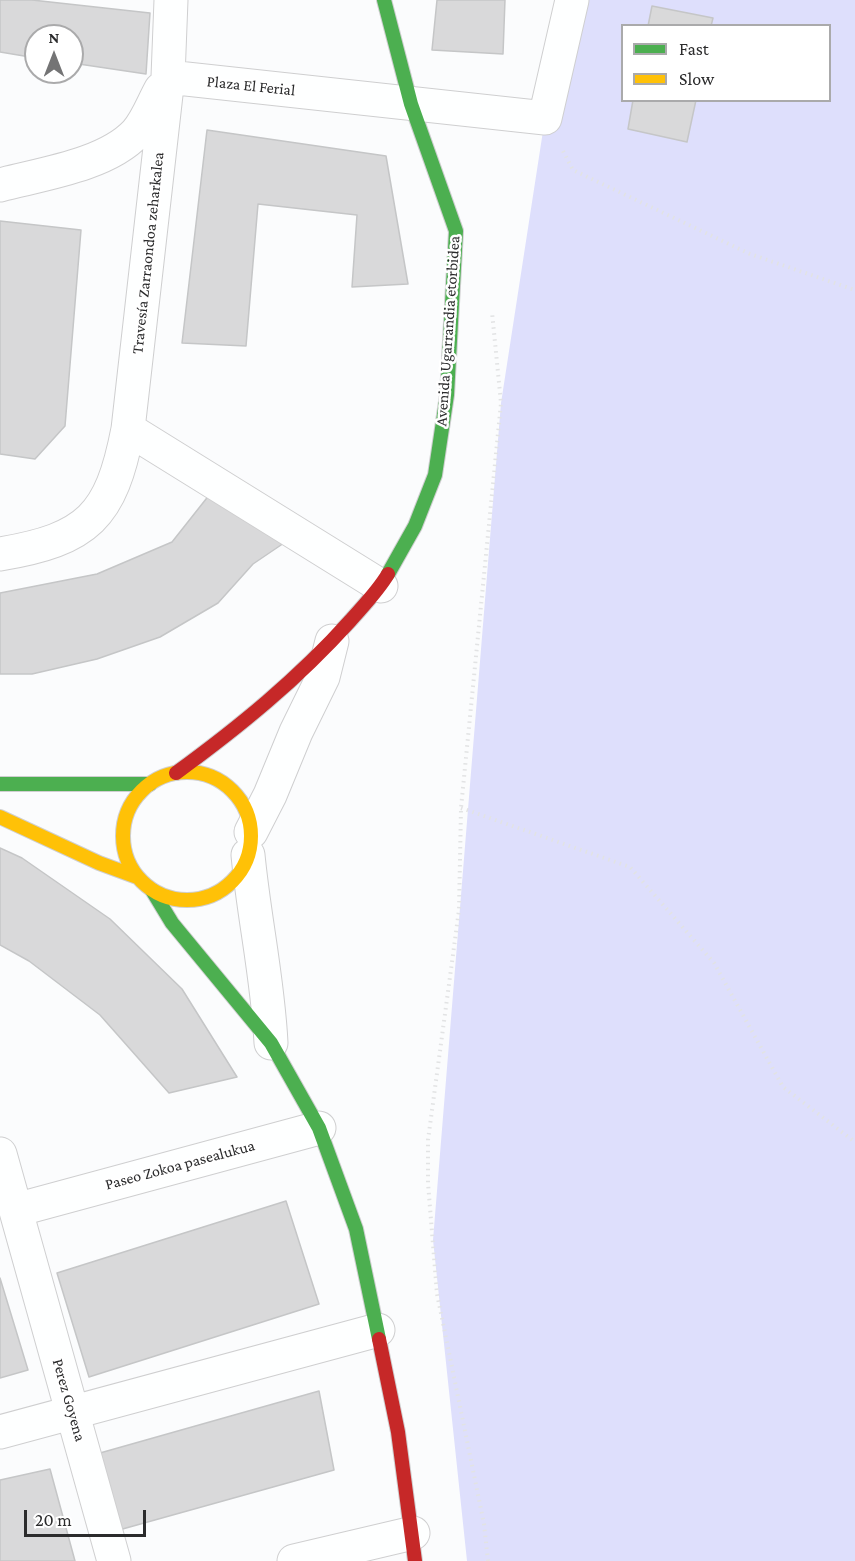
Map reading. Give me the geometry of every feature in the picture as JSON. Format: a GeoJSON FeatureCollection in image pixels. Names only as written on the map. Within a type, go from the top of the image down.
{"type":"FeatureCollection","features":[{"type":"Feature","properties":{"kind":"street"},"geometry":{"type":"LineString","coordinates":[[0,185],[91,160],[120,148],[138,131],[168,77],[171,0]]}},
{"type":"Feature","properties":{"kind":"street"},"geometry":{"type":"LineString","coordinates":[[384,0],[411,104]]}},
{"type":"Feature","properties":{"kind":"street"},"geometry":{"type":"LineString","coordinates":[[545,118],[572,0]]}},
{"type":"Feature","properties":{"kind":"street","name":"Plaza El Ferial"},"geometry":{"type":"LineString","coordinates":[[168,77],[545,118]]}},
{"type":"Feature","properties":{"kind":"street","name":"Travesía Zarraondoa zeharkalea"},"geometry":{"type":"LineString","coordinates":[[0,554],[37,547],[74,534],[97,512],[112,488],[122,464],[128,429],[168,77]]}},
{"type":"Feature","properties":{"kind":"street","name":"Avenida Ugarrandia etorbidea"},"geometry":{"type":"LineString","coordinates":[[176,773],[241,725],[332,642],[381,586],[415,526],[435,475],[447,395],[456,231],[411,104]]}},
{"type":"Feature","properties":{"kind":"street"},"geometry":{"type":"LineString","coordinates":[[128,429],[381,586]]}},
{"type":"Feature","properties":{"kind":"street","name":"Avenida Ugarrandia etorbidea"},"geometry":{"type":"LineString","coordinates":[[250,843],[296,732],[323,677],[332,642]]}},
{"type":"Feature","properties":{"kind":"street"},"geometry":{"type":"LineString","coordinates":[[0,784],[13,786],[150,784],[176,773],[198,773],[218,780],[235,794],[246,811],[255,921],[270,1007],[271,1043]]}},
{"type":"Feature","properties":{"kind":"street"},"geometry":{"type":"LineString","coordinates":[[150,784],[128,811],[123,828],[123,845],[128,862],[137,877],[152,890],[170,898],[189,900],[209,896],[226,887],[240,873],[250,843]]}},
{"type":"Feature","properties":{"kind":"street"},"geometry":{"type":"LineString","coordinates":[[0,817],[99,863],[137,877]]}},
{"type":"Feature","properties":{"kind":"street"},"geometry":{"type":"LineString","coordinates":[[152,890],[172,923],[271,1043],[319,1128],[356,1229],[378,1330],[398,1432],[414,1547],[294,1561]]}},
{"type":"Feature","properties":{"kind":"street","name":"Paseo Zokoa pasealukua"},"geometry":{"type":"LineString","coordinates":[[20,1224],[319,1128]]}},
{"type":"Feature","properties":{"kind":"street","name":"Perez Goyena"},"geometry":{"type":"LineString","coordinates":[[0,1154],[20,1224],[87,1408],[114,1561]]}},
{"type":"Feature","properties":{"kind":"street"},"geometry":{"type":"LineString","coordinates":[[0,1432],[378,1330]]}},
{"type":"Feature","properties":{"kind":"path"},"geometry":{"type":"LineString","coordinates":[[545,118],[573,170],[750,254],[855,290]]}},
{"type":"Feature","properties":{"kind":"path"},"geometry":{"type":"LineString","coordinates":[[487,302],[492,312],[501,403],[461,808],[459,910],[428,1140],[428,1183],[437,1294],[484,1524],[488,1561]]}},
{"type":"Feature","properties":{"kind":"path"},"geometry":{"type":"LineString","coordinates":[[461,808],[630,867],[714,963],[783,1087],[855,1142]]}},
{"type":"Feature","properties":{"kind":"shaded area"},"geometry":{"type":"Polygon","coordinates":[[[572,0],[855,0],[855,1561],[467,1561],[433,1240],[501,403],[545,118],[572,0]]]}},
{"type":"Feature","properties":{"kind":"building"},"geometry":{"type":"Polygon","coordinates":[[[0,0],[32,0],[150,13],[146,74],[84,65],[84,24],[24,24],[24,56],[0,52],[0,0]]]}},
{"type":"Feature","properties":{"kind":"building"},"geometry":{"type":"Polygon","coordinates":[[[437,0],[505,0],[503,54],[432,50],[437,0]]]}},
{"type":"Feature","properties":{"kind":"building"},"geometry":{"type":"Polygon","coordinates":[[[652,6],[713,18],[712,24],[648,24],[652,6]]]}},
{"type":"Feature","properties":{"kind":"building"},"geometry":{"type":"Polygon","coordinates":[[[633,102],[696,102],[687,142],[628,129],[633,102]]]}},
{"type":"Feature","properties":{"kind":"building"},"geometry":{"type":"Polygon","coordinates":[[[207,130],[386,156],[408,284],[352,287],[357,215],[258,204],[246,346],[182,343],[207,130]]]}},
{"type":"Feature","properties":{"kind":"building"},"geometry":{"type":"Polygon","coordinates":[[[0,221],[81,230],[65,426],[35,459],[0,454],[0,221]]]}},
{"type":"Feature","properties":{"kind":"building"},"geometry":{"type":"Polygon","coordinates":[[[210,494],[284,543],[253,564],[218,603],[160,637],[97,659],[32,674],[0,674],[0,593],[97,574],[172,542],[210,494]]]}},
{"type":"Feature","properties":{"kind":"building"},"geometry":{"type":"Polygon","coordinates":[[[0,848],[22,858],[110,919],[182,989],[237,1077],[169,1093],[100,1015],[29,961],[0,945],[0,848]]]}},
{"type":"Feature","properties":{"kind":"building"},"geometry":{"type":"Polygon","coordinates":[[[286,1201],[319,1304],[89,1377],[57,1273],[286,1201]]]}},
{"type":"Feature","properties":{"kind":"building"},"geometry":{"type":"Polygon","coordinates":[[[0,1278],[28,1370],[0,1378],[0,1278]]]}},
{"type":"Feature","properties":{"kind":"building"},"geometry":{"type":"Polygon","coordinates":[[[319,1391],[334,1470],[119,1530],[100,1453],[319,1391]]]}},
{"type":"Feature","properties":{"kind":"building"},"geometry":{"type":"Polygon","coordinates":[[[50,1469],[75,1561],[0,1561],[0,1480],[50,1469]]]}},
{"type":"Feature","properties":{"kind":"traffic: fast"},"geometry":{"type":"LineString","coordinates":[[384,0],[411,104],[456,231],[447,395],[435,475],[415,526],[388,574]]}},
{"type":"Feature","properties":{"kind":"traffic: fast"},"geometry":{"type":"LineString","coordinates":[[0,784],[150,784]]}},
{"type":"Feature","properties":{"kind":"traffic: fast"},"geometry":{"type":"LineString","coordinates":[[152,890],[172,923],[271,1043],[319,1128],[356,1229],[379,1339]]}},
{"type":"Feature","properties":{"kind":"traffic: slow"},"geometry":{"type":"LineString","coordinates":[[187,772],[211,777],[232,791],[246,812],[251,836],[246,860],[232,881],[211,895],[187,900],[163,895],[142,881],[128,860],[123,836],[128,812],[142,791],[163,777],[187,772]]}},
{"type":"Feature","properties":{"kind":"traffic: slow"},"geometry":{"type":"LineString","coordinates":[[0,817],[99,863],[137,877]]}},
{"type":"Feature","properties":{"kind":"traffic: jam"},"geometry":{"type":"LineString","coordinates":[[176,773],[245,720],[310,663],[366,604],[388,574]]}},
{"type":"Feature","properties":{"kind":"traffic: jam"},"geometry":{"type":"LineString","coordinates":[[379,1339],[398,1432],[415,1561]]}}]}
